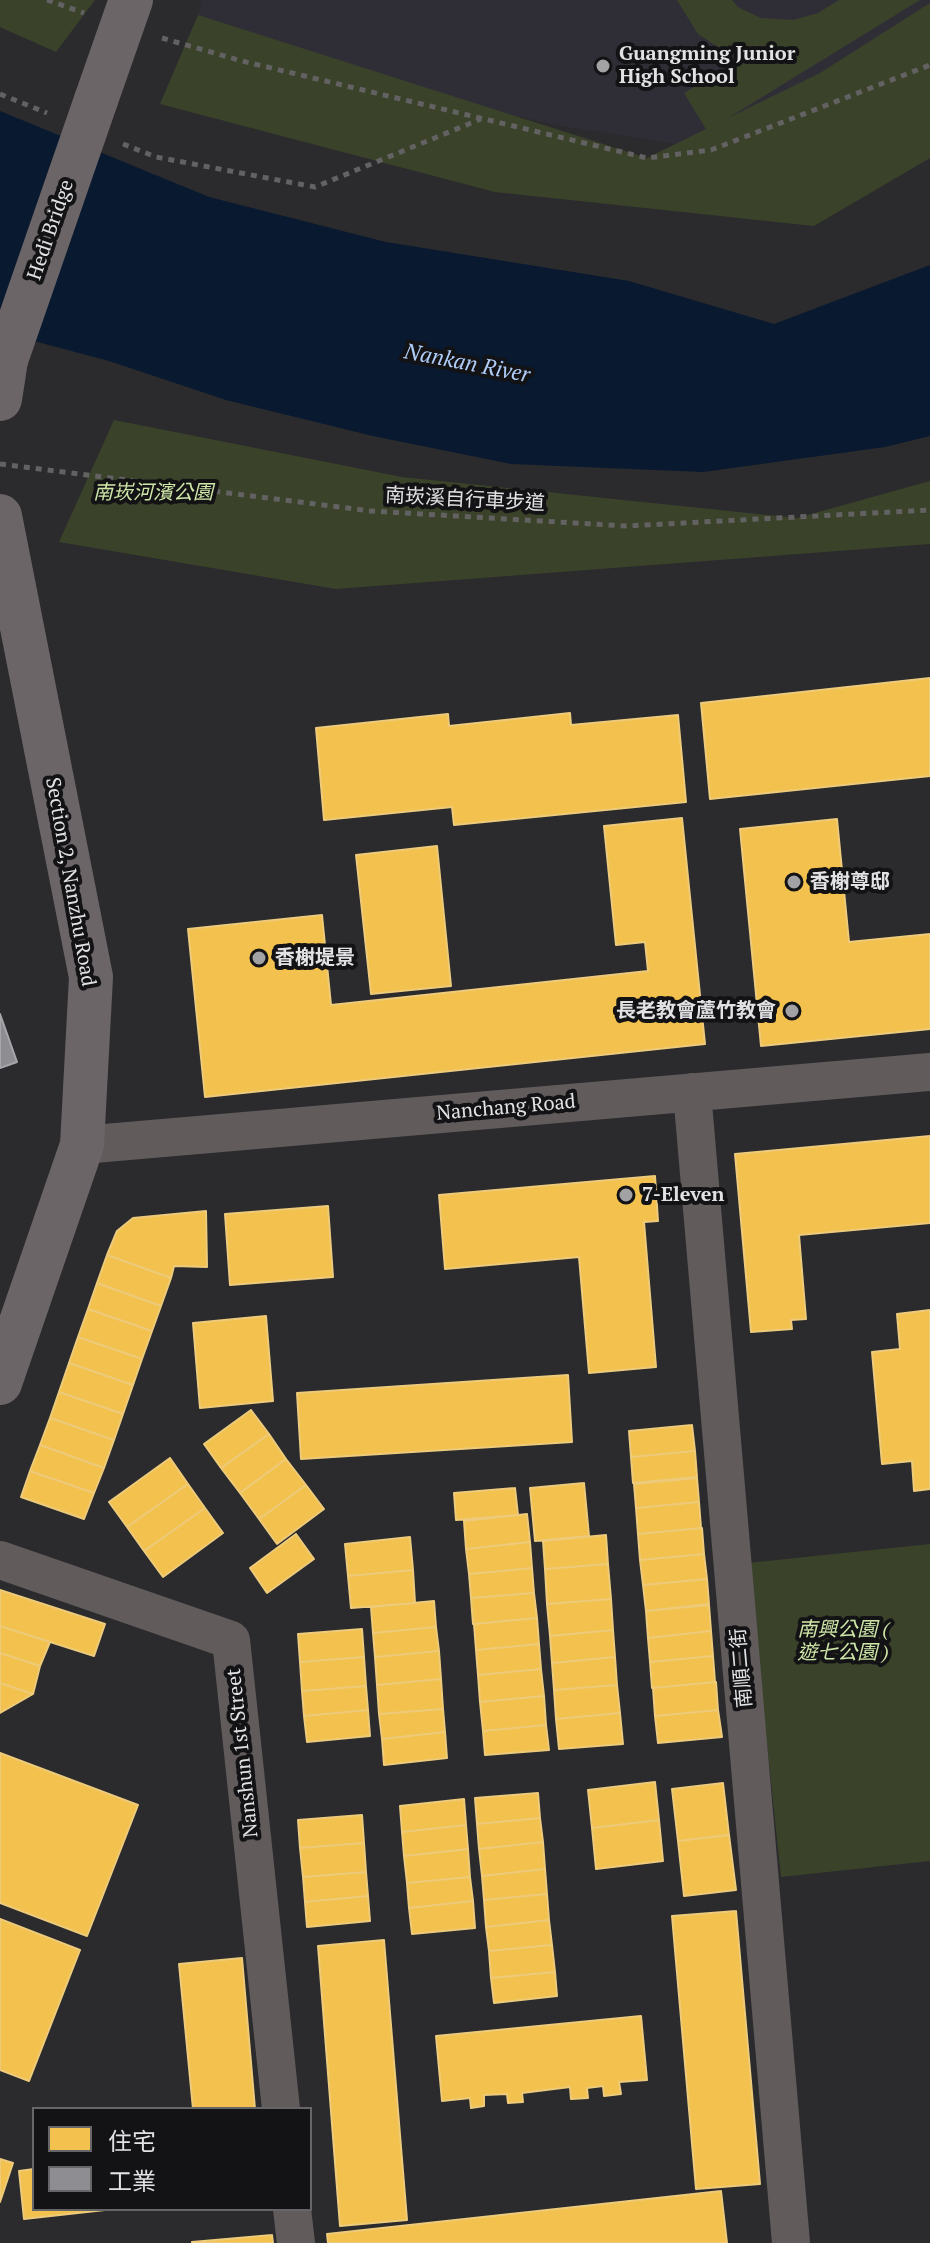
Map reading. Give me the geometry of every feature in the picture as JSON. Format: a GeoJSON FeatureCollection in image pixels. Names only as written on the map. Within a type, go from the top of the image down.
{"type":"FeatureCollection","features":[{"type":"Feature","properties":{"kind":"street","name":"Hedi Bridge"},"geometry":{"type":"LineString","coordinates":[[3,379],[126,12]]}},
{"type":"Feature","properties":{"kind":"street","name":"Section 2, Nanzhu Road"},"geometry":{"type":"LineString","coordinates":[[0,516],[91,977],[82,1145],[0,1383]]}},
{"type":"Feature","properties":{"kind":"street","name":"Nanchang Road"},"geometry":{"type":"LineString","coordinates":[[82,1145],[930,1072]]}},
{"type":"Feature","properties":{"kind":"street","name":"南順二街"},"geometry":{"type":"LineString","coordinates":[[692,1092],[791,2243]]}},
{"type":"Feature","properties":{"kind":"street","name":"Nanshun 1st Street"},"geometry":{"type":"LineString","coordinates":[[0,1560],[231,1640],[281,2107]]}},
{"type":"Feature","properties":{"kind":"street"},"geometry":{"type":"LineString","coordinates":[[292,2211],[296,2243]]}},
{"type":"Feature","properties":{"kind":"path"},"geometry":{"type":"LineString","coordinates":[[47,0],[126,12],[242,61],[647,158],[711,150],[930,65]]}},
{"type":"Feature","properties":{"kind":"path"},"geometry":{"type":"LineString","coordinates":[[0,94],[57,117]]}},
{"type":"Feature","properties":{"kind":"path"},"geometry":{"type":"LineString","coordinates":[[113,140],[156,157],[315,187],[481,119]]}},
{"type":"Feature","properties":{"kind":"path","name":"南崁溪自行車步道"},"geometry":{"type":"LineString","coordinates":[[0,464],[371,511],[626,526],[930,510]]}},
{"type":"Feature","properties":{"kind":"shaded area","name":"Guangming Junior High School"},"geometry":{"type":"Polygon","coordinates":[[[202,0],[930,0],[930,25],[689,146],[561,126],[436,98],[198,15],[202,0]]]}},
{"type":"Feature","properties":{"kind":"green space"},"geometry":{"type":"Polygon","coordinates":[[[0,0],[95,0],[56,52],[0,27],[0,0]]]}},
{"type":"Feature","properties":{"kind":"green space"},"geometry":{"type":"Polygon","coordinates":[[[677,0],[732,0],[738,7],[761,18],[794,20],[818,13],[839,0],[920,0],[728,118],[820,73],[930,3],[930,158],[814,226],[495,192],[160,104],[198,15],[647,158],[706,129],[684,93],[745,57],[721,49],[698,34],[677,0]]]}},
{"type":"Feature","properties":{"kind":"green space","name":"南崁河濱公園"},"geometry":{"type":"Polygon","coordinates":[[[114,420],[402,477],[797,518],[930,481],[930,544],[336,589],[59,542],[114,420]]]}},
{"type":"Feature","properties":{"kind":"green space","name":"南興公園 ( 遊七公園 )"},"geometry":{"type":"Polygon","coordinates":[[[930,1544],[930,1861],[781,1877],[748,1563],[930,1544]]]}},
{"type":"Feature","properties":{"kind":"water","name":"Nankan River"},"geometry":{"type":"Polygon","coordinates":[[[0,111],[209,197],[386,242],[629,281],[774,324],[930,265],[930,436],[885,447],[703,472],[511,464],[373,436],[226,400],[109,361],[0,332],[0,111]]]}},
{"type":"Feature","properties":{"kind":"building: 住宅"},"geometry":{"type":"Polygon","coordinates":[[[930,678],[930,776],[710,799],[701,703],[930,678]]]}},
{"type":"Feature","properties":{"kind":"building: 住宅"},"geometry":{"type":"Polygon","coordinates":[[[570,713],[571,725],[678,715],[686,802],[454,825],[452,807],[324,820],[316,728],[448,714],[449,726],[570,713]]]}},
{"type":"Feature","properties":{"kind":"building: 住宅","name":"香榭堤景"},"geometry":{"type":"Polygon","coordinates":[[[682,818],[705,1044],[205,1097],[188,929],[322,915],[331,1005],[648,971],[645,942],[616,945],[604,826],[682,818]]]}},
{"type":"Feature","properties":{"kind":"building: 住宅","name":"香榭尊邸"},"geometry":{"type":"Polygon","coordinates":[[[837,819],[849,942],[930,934],[930,1029],[761,1046],[740,829],[837,819]]]}},
{"type":"Feature","properties":{"kind":"building: 住宅","name":"香榭堤景"},"geometry":{"type":"Polygon","coordinates":[[[437,846],[451,986],[371,994],[356,855],[437,846]]]}},
{"type":"Feature","properties":{"kind":"building: 住宅"},"geometry":{"type":"Polygon","coordinates":[[[930,1136],[930,1223],[799,1235],[806,1319],[791,1320],[792,1329],[751,1332],[735,1154],[930,1136]]]}},
{"type":"Feature","properties":{"kind":"building: 住宅"},"geometry":{"type":"Polygon","coordinates":[[[655,1176],[658,1221],[644,1222],[656,1367],[589,1373],[579,1257],[445,1269],[439,1195],[655,1176]]]}},
{"type":"Feature","properties":{"kind":"building: 住宅"},"geometry":{"type":"Polygon","coordinates":[[[328,1206],[333,1277],[230,1285],[225,1214],[328,1206]]]}},
{"type":"Feature","properties":{"kind":"building: 住宅"},"geometry":{"type":"Polygon","coordinates":[[[206,1211],[207,1267],[174,1266],[171,1278],[107,1255],[117,1231],[133,1218],[206,1211]]]}},
{"type":"Feature","properties":{"kind":"building: 住宅"},"geometry":{"type":"Polygon","coordinates":[[[107,1255],[171,1278],[161,1306],[97,1283],[107,1255]]]}},
{"type":"Feature","properties":{"kind":"building: 住宅"},"geometry":{"type":"Polygon","coordinates":[[[97,1283],[161,1306],[152,1331],[88,1309],[97,1283]]]}},
{"type":"Feature","properties":{"kind":"building: 住宅"},"geometry":{"type":"Polygon","coordinates":[[[88,1309],[152,1331],[142,1359],[78,1337],[88,1309]]]}},
{"type":"Feature","properties":{"kind":"building: 住宅"},"geometry":{"type":"Polygon","coordinates":[[[930,1310],[930,1489],[914,1491],[912,1461],[882,1464],[872,1352],[900,1349],[897,1314],[930,1310]]]}},
{"type":"Feature","properties":{"kind":"building: 住宅"},"geometry":{"type":"Polygon","coordinates":[[[266,1316],[273,1401],[200,1408],[193,1323],[266,1316]]]}},
{"type":"Feature","properties":{"kind":"building: 住宅"},"geometry":{"type":"Polygon","coordinates":[[[78,1337],[142,1359],[133,1385],[69,1363],[78,1337]]]}},
{"type":"Feature","properties":{"kind":"building: 住宅"},"geometry":{"type":"Polygon","coordinates":[[[69,1363],[133,1385],[123,1414],[59,1392],[69,1363]]]}},
{"type":"Feature","properties":{"kind":"building: 住宅"},"geometry":{"type":"Polygon","coordinates":[[[568,1375],[572,1442],[301,1459],[297,1393],[568,1375]]]}},
{"type":"Feature","properties":{"kind":"building: 住宅"},"geometry":{"type":"Polygon","coordinates":[[[59,1392],[123,1414],[114,1440],[50,1418],[59,1392]]]}},
{"type":"Feature","properties":{"kind":"building: 住宅"},"geometry":{"type":"Polygon","coordinates":[[[251,1410],[269,1434],[221,1468],[204,1444],[251,1410]]]}},
{"type":"Feature","properties":{"kind":"building: 住宅"},"geometry":{"type":"Polygon","coordinates":[[[50,1418],[114,1440],[104,1468],[40,1445],[50,1418]]]}},
{"type":"Feature","properties":{"kind":"building: 住宅"},"geometry":{"type":"Polygon","coordinates":[[[692,1425],[695,1451],[631,1457],[629,1431],[692,1425]]]}},
{"type":"Feature","properties":{"kind":"building: 住宅"},"geometry":{"type":"Polygon","coordinates":[[[269,1434],[286,1459],[240,1493],[221,1468],[269,1434]]]}},
{"type":"Feature","properties":{"kind":"building: 住宅"},"geometry":{"type":"Polygon","coordinates":[[[40,1445],[104,1468],[94,1493],[30,1471],[40,1445]]]}},
{"type":"Feature","properties":{"kind":"building: 住宅"},"geometry":{"type":"Polygon","coordinates":[[[695,1451],[697,1477],[633,1483],[631,1457],[695,1451]]]}},
{"type":"Feature","properties":{"kind":"building: 住宅"},"geometry":{"type":"Polygon","coordinates":[[[170,1458],[188,1484],[127,1527],[109,1502],[170,1458]]]}},
{"type":"Feature","properties":{"kind":"building: 住宅"},"geometry":{"type":"Polygon","coordinates":[[[286,1459],[306,1485],[259,1519],[240,1493],[286,1459]]]}},
{"type":"Feature","properties":{"kind":"building: 住宅"},"geometry":{"type":"Polygon","coordinates":[[[30,1471],[94,1493],[84,1519],[21,1497],[30,1471]]]}},
{"type":"Feature","properties":{"kind":"building: 住宅"},"geometry":{"type":"Polygon","coordinates":[[[697,1478],[699,1502],[636,1508],[634,1484],[697,1478]]]}},
{"type":"Feature","properties":{"kind":"building: 住宅"},"geometry":{"type":"Polygon","coordinates":[[[584,1483],[589,1536],[535,1541],[530,1488],[584,1483]]]}},
{"type":"Feature","properties":{"kind":"building: 住宅"},"geometry":{"type":"Polygon","coordinates":[[[188,1484],[205,1508],[144,1551],[127,1527],[188,1484]]]}},
{"type":"Feature","properties":{"kind":"building: 住宅"},"geometry":{"type":"Polygon","coordinates":[[[306,1485],[324,1509],[277,1544],[259,1519],[306,1485]]]}},
{"type":"Feature","properties":{"kind":"building: 住宅"},"geometry":{"type":"Polygon","coordinates":[[[515,1488],[518,1515],[456,1520],[454,1493],[515,1488]]]}},
{"type":"Feature","properties":{"kind":"building: 住宅"},"geometry":{"type":"Polygon","coordinates":[[[699,1502],[701,1528],[638,1534],[636,1508],[699,1502]]]}},
{"type":"Feature","properties":{"kind":"building: 住宅"},"geometry":{"type":"Polygon","coordinates":[[[205,1508],[223,1533],[163,1577],[144,1551],[205,1508]]]}},
{"type":"Feature","properties":{"kind":"building: 住宅"},"geometry":{"type":"Polygon","coordinates":[[[527,1514],[530,1542],[466,1549],[464,1521],[527,1514]]]}},
{"type":"Feature","properties":{"kind":"building: 住宅"},"geometry":{"type":"Polygon","coordinates":[[[702,1528],[704,1554],[640,1560],[638,1534],[702,1528]]]}},
{"type":"Feature","properties":{"kind":"building: 住宅"},"geometry":{"type":"Polygon","coordinates":[[[296,1534],[314,1559],[267,1593],[250,1568],[296,1534]]]}},
{"type":"Feature","properties":{"kind":"building: 住宅"},"geometry":{"type":"Polygon","coordinates":[[[606,1535],[608,1564],[545,1569],[543,1541],[606,1535]]]}},
{"type":"Feature","properties":{"kind":"building: 住宅"},"geometry":{"type":"Polygon","coordinates":[[[410,1537],[413,1570],[348,1576],[345,1544],[410,1537]]]}},
{"type":"Feature","properties":{"kind":"building: 住宅"},"geometry":{"type":"Polygon","coordinates":[[[530,1542],[532,1568],[469,1574],[466,1549],[530,1542]]]}},
{"type":"Feature","properties":{"kind":"building: 住宅"},"geometry":{"type":"Polygon","coordinates":[[[704,1554],[707,1579],[643,1585],[640,1560],[704,1554]]]}},
{"type":"Feature","properties":{"kind":"building: 住宅"},"geometry":{"type":"Polygon","coordinates":[[[608,1564],[611,1599],[547,1604],[545,1569],[608,1564]]]}},
{"type":"Feature","properties":{"kind":"building: 住宅"},"geometry":{"type":"Polygon","coordinates":[[[532,1568],[534,1593],[471,1598],[469,1574],[532,1568]]]}},
{"type":"Feature","properties":{"kind":"building: 住宅"},"geometry":{"type":"Polygon","coordinates":[[[413,1570],[415,1603],[351,1608],[348,1576],[413,1570]]]}},
{"type":"Feature","properties":{"kind":"building: 住宅"},"geometry":{"type":"Polygon","coordinates":[[[707,1579],[709,1604],[646,1611],[643,1585],[707,1579]]]}},
{"type":"Feature","properties":{"kind":"building: 住宅"},"geometry":{"type":"Polygon","coordinates":[[[0,1590],[105,1624],[94,1656],[0,1626],[0,1590]]]}},
{"type":"Feature","properties":{"kind":"building: 住宅"},"geometry":{"type":"Polygon","coordinates":[[[534,1593],[537,1618],[473,1624],[471,1598],[534,1593]]]}},
{"type":"Feature","properties":{"kind":"building: 住宅"},"geometry":{"type":"Polygon","coordinates":[[[611,1599],[613,1630],[550,1636],[547,1604],[611,1599]]]}},
{"type":"Feature","properties":{"kind":"building: 住宅"},"geometry":{"type":"Polygon","coordinates":[[[434,1601],[436,1627],[373,1633],[371,1607],[434,1601]]]}},
{"type":"Feature","properties":{"kind":"building: 住宅"},"geometry":{"type":"Polygon","coordinates":[[[709,1605],[711,1631],[648,1638],[646,1611],[709,1605]]]}},
{"type":"Feature","properties":{"kind":"building: 住宅"},"geometry":{"type":"Polygon","coordinates":[[[537,1618],[539,1644],[476,1650],[474,1624],[537,1618]]]}},
{"type":"Feature","properties":{"kind":"building: 住宅"},"geometry":{"type":"Polygon","coordinates":[[[0,1626],[50,1642],[40,1666],[0,1653],[0,1626]]]}},
{"type":"Feature","properties":{"kind":"building: 住宅"},"geometry":{"type":"Polygon","coordinates":[[[436,1627],[439,1651],[375,1657],[373,1633],[436,1627]]]}},
{"type":"Feature","properties":{"kind":"building: 住宅"},"geometry":{"type":"Polygon","coordinates":[[[362,1629],[364,1657],[300,1662],[298,1634],[362,1629]]]}},
{"type":"Feature","properties":{"kind":"building: 住宅"},"geometry":{"type":"Polygon","coordinates":[[[613,1630],[615,1657],[552,1663],[550,1636],[613,1630]]]}},
{"type":"Feature","properties":{"kind":"building: 住宅"},"geometry":{"type":"Polygon","coordinates":[[[711,1631],[713,1656],[650,1662],[648,1638],[711,1631]]]}},
{"type":"Feature","properties":{"kind":"building: 住宅"},"geometry":{"type":"Polygon","coordinates":[[[539,1644],[541,1669],[478,1675],[476,1650],[539,1644]]]}},
{"type":"Feature","properties":{"kind":"building: 住宅"},"geometry":{"type":"Polygon","coordinates":[[[439,1651],[441,1679],[377,1685],[375,1657],[439,1651]]]}},
{"type":"Feature","properties":{"kind":"building: 住宅"},"geometry":{"type":"Polygon","coordinates":[[[0,1653],[40,1666],[33,1694],[0,1683],[0,1653]]]}},
{"type":"Feature","properties":{"kind":"building: 住宅"},"geometry":{"type":"Polygon","coordinates":[[[713,1656],[715,1682],[652,1688],[650,1662],[713,1656]]]}},
{"type":"Feature","properties":{"kind":"building: 住宅"},"geometry":{"type":"Polygon","coordinates":[[[364,1657],[366,1686],[302,1691],[300,1662],[364,1657]]]}},
{"type":"Feature","properties":{"kind":"building: 住宅"},"geometry":{"type":"Polygon","coordinates":[[[615,1657],[617,1685],[554,1690],[552,1663],[615,1657]]]}},
{"type":"Feature","properties":{"kind":"building: 住宅"},"geometry":{"type":"Polygon","coordinates":[[[541,1669],[544,1696],[480,1702],[478,1675],[541,1669]]]}},
{"type":"Feature","properties":{"kind":"building: 住宅"},"geometry":{"type":"Polygon","coordinates":[[[441,1679],[443,1709],[379,1714],[377,1685],[441,1679]]]}},
{"type":"Feature","properties":{"kind":"building: 住宅"},"geometry":{"type":"Polygon","coordinates":[[[716,1682],[718,1710],[655,1716],[653,1688],[716,1682]]]}},
{"type":"Feature","properties":{"kind":"building: 住宅"},"geometry":{"type":"Polygon","coordinates":[[[0,1683],[33,1694],[0,1713],[0,1683]]]}},
{"type":"Feature","properties":{"kind":"building: 住宅"},"geometry":{"type":"Polygon","coordinates":[[[617,1685],[620,1713],[556,1719],[554,1690],[617,1685]]]}},
{"type":"Feature","properties":{"kind":"building: 住宅"},"geometry":{"type":"Polygon","coordinates":[[[366,1686],[368,1710],[304,1716],[302,1691],[366,1686]]]}},
{"type":"Feature","properties":{"kind":"building: 住宅"},"geometry":{"type":"Polygon","coordinates":[[[544,1696],[546,1725],[483,1731],[480,1702],[544,1696]]]}},
{"type":"Feature","properties":{"kind":"building: 住宅"},"geometry":{"type":"Polygon","coordinates":[[[443,1709],[445,1732],[382,1739],[379,1714],[443,1709]]]}},
{"type":"Feature","properties":{"kind":"building: 住宅"},"geometry":{"type":"Polygon","coordinates":[[[368,1710],[370,1736],[307,1742],[304,1716],[368,1710]]]}},
{"type":"Feature","properties":{"kind":"building: 住宅"},"geometry":{"type":"Polygon","coordinates":[[[718,1710],[722,1737],[658,1743],[655,1716],[718,1710]]]}},
{"type":"Feature","properties":{"kind":"building: 住宅"},"geometry":{"type":"Polygon","coordinates":[[[620,1713],[623,1744],[559,1749],[556,1719],[620,1713]]]}},
{"type":"Feature","properties":{"kind":"building: 住宅"},"geometry":{"type":"Polygon","coordinates":[[[546,1725],[549,1750],[485,1755],[483,1731],[546,1725]]]}},
{"type":"Feature","properties":{"kind":"building: 住宅"},"geometry":{"type":"Polygon","coordinates":[[[445,1732],[447,1758],[384,1765],[382,1739],[445,1732]]]}},
{"type":"Feature","properties":{"kind":"building: 住宅"},"geometry":{"type":"Polygon","coordinates":[[[0,1753],[138,1805],[87,1936],[0,1903],[0,1753]]]}},
{"type":"Feature","properties":{"kind":"building: 住宅"},"geometry":{"type":"Polygon","coordinates":[[[655,1782],[659,1820],[592,1828],[588,1790],[655,1782]]]}},
{"type":"Feature","properties":{"kind":"building: 住宅"},"geometry":{"type":"Polygon","coordinates":[[[723,1783],[729,1835],[678,1841],[672,1789],[723,1783]]]}},
{"type":"Feature","properties":{"kind":"building: 住宅"},"geometry":{"type":"Polygon","coordinates":[[[538,1793],[540,1818],[477,1824],[475,1798],[538,1793]]]}},
{"type":"Feature","properties":{"kind":"building: 住宅"},"geometry":{"type":"Polygon","coordinates":[[[464,1799],[466,1825],[402,1832],[400,1806],[464,1799]]]}},
{"type":"Feature","properties":{"kind":"building: 住宅"},"geometry":{"type":"Polygon","coordinates":[[[362,1815],[364,1843],[300,1848],[298,1820],[362,1815]]]}},
{"type":"Feature","properties":{"kind":"building: 住宅"},"geometry":{"type":"Polygon","coordinates":[[[540,1818],[543,1842],[479,1849],[477,1824],[540,1818]]]}},
{"type":"Feature","properties":{"kind":"building: 住宅"},"geometry":{"type":"Polygon","coordinates":[[[659,1820],[663,1861],[596,1869],[592,1828],[659,1820]]]}},
{"type":"Feature","properties":{"kind":"building: 住宅"},"geometry":{"type":"Polygon","coordinates":[[[466,1825],[468,1849],[404,1856],[402,1832],[466,1825]]]}},
{"type":"Feature","properties":{"kind":"building: 住宅"},"geometry":{"type":"Polygon","coordinates":[[[729,1835],[736,1890],[684,1896],[678,1841],[729,1835]]]}},
{"type":"Feature","properties":{"kind":"building: 住宅"},"geometry":{"type":"Polygon","coordinates":[[[543,1842],[545,1869],[482,1876],[479,1849],[543,1842]]]}},
{"type":"Feature","properties":{"kind":"building: 住宅"},"geometry":{"type":"Polygon","coordinates":[[[364,1843],[366,1872],[303,1877],[300,1848],[364,1843]]]}},
{"type":"Feature","properties":{"kind":"building: 住宅"},"geometry":{"type":"Polygon","coordinates":[[[468,1849],[470,1877],[407,1883],[404,1856],[468,1849]]]}},
{"type":"Feature","properties":{"kind":"building: 住宅"},"geometry":{"type":"Polygon","coordinates":[[[545,1869],[547,1894],[484,1900],[482,1876],[545,1869]]]}},
{"type":"Feature","properties":{"kind":"building: 住宅"},"geometry":{"type":"Polygon","coordinates":[[[366,1872],[368,1896],[305,1902],[303,1877],[366,1872]]]}},
{"type":"Feature","properties":{"kind":"building: 住宅"},"geometry":{"type":"Polygon","coordinates":[[[470,1877],[473,1901],[409,1908],[407,1883],[470,1877]]]}},
{"type":"Feature","properties":{"kind":"building: 住宅"},"geometry":{"type":"Polygon","coordinates":[[[547,1894],[549,1920],[486,1927],[484,1900],[547,1894]]]}},
{"type":"Feature","properties":{"kind":"building: 住宅"},"geometry":{"type":"Polygon","coordinates":[[[368,1896],[370,1921],[307,1927],[305,1902],[368,1896]]]}},
{"type":"Feature","properties":{"kind":"building: 住宅"},"geometry":{"type":"Polygon","coordinates":[[[473,1901],[475,1928],[412,1934],[409,1908],[473,1901]]]}},
{"type":"Feature","properties":{"kind":"building: 住宅"},"geometry":{"type":"Polygon","coordinates":[[[736,1911],[760,2184],[696,2189],[672,1916],[736,1911]]]}},
{"type":"Feature","properties":{"kind":"building: 住宅"},"geometry":{"type":"Polygon","coordinates":[[[0,1919],[80,1950],[29,2081],[0,2070],[0,1919]]]}},
{"type":"Feature","properties":{"kind":"building: 住宅"},"geometry":{"type":"Polygon","coordinates":[[[549,1920],[552,1945],[489,1951],[486,1927],[549,1920]]]}},
{"type":"Feature","properties":{"kind":"building: 住宅"},"geometry":{"type":"Polygon","coordinates":[[[384,1940],[407,2220],[340,2226],[318,1946],[384,1940]]]}},
{"type":"Feature","properties":{"kind":"building: 住宅"},"geometry":{"type":"Polygon","coordinates":[[[552,1945],[555,1972],[491,1978],[489,1951],[552,1945]]]}},
{"type":"Feature","properties":{"kind":"building: 住宅"},"geometry":{"type":"Polygon","coordinates":[[[242,1958],[255,2107],[193,2107],[179,1964],[242,1958]]]}},
{"type":"Feature","properties":{"kind":"building: 住宅"},"geometry":{"type":"Polygon","coordinates":[[[555,1972],[557,1996],[494,2003],[491,1978],[555,1972]]]}},
{"type":"Feature","properties":{"kind":"building: 住宅"},"geometry":{"type":"Polygon","coordinates":[[[641,2016],[647,2080],[619,2082],[621,2094],[604,2096],[603,2086],[587,2088],[588,2098],[571,2099],[570,2087],[522,2093],[523,2102],[508,2103],[507,2094],[484,2095],[484,2106],[471,2108],[470,2098],[442,2101],[436,2036],[641,2016]]]}},
{"type":"Feature","properties":{"kind":"building: 住宅"},"geometry":{"type":"Polygon","coordinates":[[[0,2159],[13,2163],[0,2202],[0,2159]]]}},
{"type":"Feature","properties":{"kind":"building: 住宅"},"geometry":{"type":"Polygon","coordinates":[[[32,2169],[32,2211],[96,2211],[24,2219],[19,2171],[32,2169]]]}},
{"type":"Feature","properties":{"kind":"building: 住宅"},"geometry":{"type":"Polygon","coordinates":[[[721,2191],[727,2243],[328,2243],[327,2234],[721,2191]]]}},
{"type":"Feature","properties":{"kind":"building: 住宅"},"geometry":{"type":"Polygon","coordinates":[[[272,2235],[273,2243],[192,2243],[192,2242],[272,2235]]]}},
{"type":"Feature","properties":{"kind":"building: 工業"},"geometry":{"type":"Polygon","coordinates":[[[0,1014],[17,1062],[0,1068],[0,1014]]]}},
{"type":"Feature","properties":{"kind":"place","name":"Guangming Junior High School"},"geometry":{"type":"Point","coordinates":[603,66]}},
{"type":"Feature","properties":{"kind":"place","name":"香榭尊邸"},"geometry":{"type":"Point","coordinates":[794,882]}},
{"type":"Feature","properties":{"kind":"place","name":"香榭堤景"},"geometry":{"type":"Point","coordinates":[259,958]}},
{"type":"Feature","properties":{"kind":"place","name":"長老教會蘆竹教會"},"geometry":{"type":"Point","coordinates":[792,1011]}},
{"type":"Feature","properties":{"kind":"place","name":"7-Eleven"},"geometry":{"type":"Point","coordinates":[626,1195]}}]}
